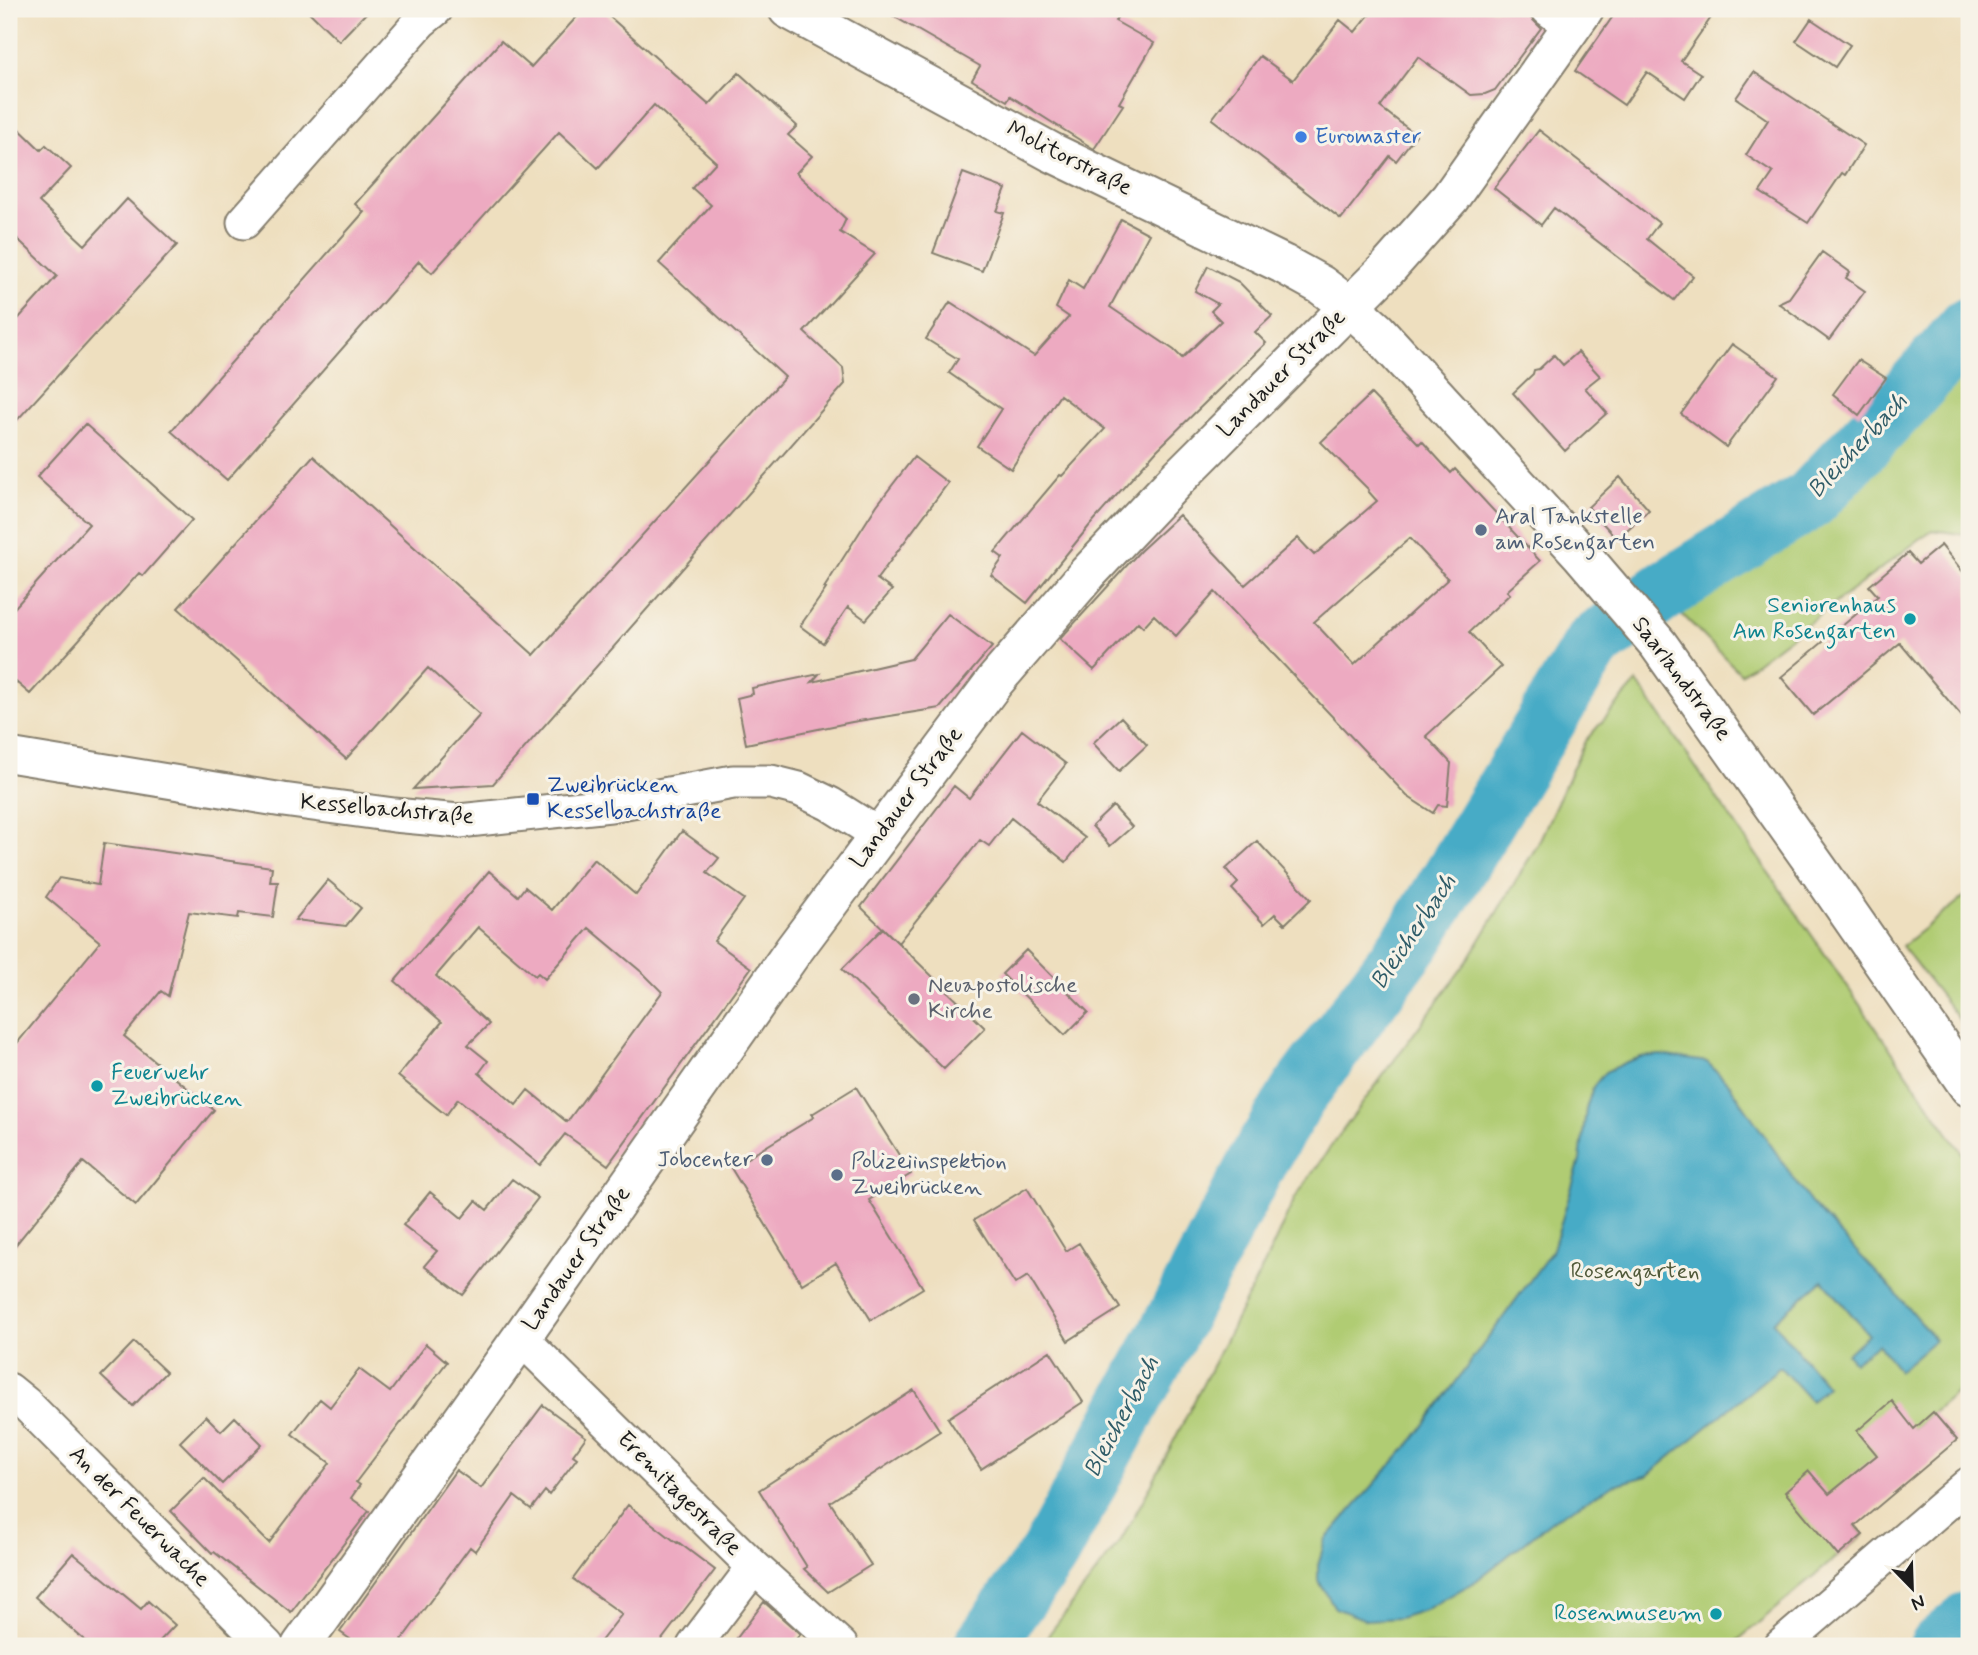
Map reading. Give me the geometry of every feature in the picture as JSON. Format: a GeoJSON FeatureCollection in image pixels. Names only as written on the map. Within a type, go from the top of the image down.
{"type":"FeatureCollection","features":[{"type":"Feature","properties":{"kind":"main road","name":"Molitorstraße"},"geometry":{"type":"LineString","coordinates":[[788,9],[1051,152],[1283,264],[1321,285],[1350,307]]}},
{"type":"Feature","properties":{"kind":"main road","name":"Landauer Straße"},"geometry":{"type":"LineString","coordinates":[[301,1646],[793,951],[996,681],[1088,573],[1177,479],[1387,270],[1450,198],[1546,65],[1568,15]]}},
{"type":"Feature","properties":{"kind":"main road","name":"Saarlandstraße"},"geometry":{"type":"LineString","coordinates":[[1350,307],[1392,345],[1644,628],[1712,717],[1969,1087]]}},
{"type":"Feature","properties":{"kind":"street"},"geometry":{"type":"LineString","coordinates":[[244,222],[420,22],[436,9]]}},
{"type":"Feature","properties":{"kind":"street","name":"Kesselbachstraße"},"geometry":{"type":"LineString","coordinates":[[9,755],[283,800],[459,821],[610,805],[733,782],[771,782],[810,794],[878,835]]}},
{"type":"Feature","properties":{"kind":"street","name":"Eremitagestraße"},"geometry":{"type":"LineString","coordinates":[[521,1338],[754,1567],[841,1646]]}},
{"type":"Feature","properties":{"kind":"street","name":"An der Feuerwache"},"geometry":{"type":"LineString","coordinates":[[9,1390],[267,1646]]}},
{"type":"Feature","properties":{"kind":"street"},"geometry":{"type":"LineString","coordinates":[[1781,1646],[1969,1484]]}},
{"type":"Feature","properties":{"kind":"street"},"geometry":{"type":"LineString","coordinates":[[694,1646],[754,1567]]}},
{"type":"Feature","properties":{"kind":"green space"},"geometry":{"type":"Polygon","coordinates":[[[1969,307],[1969,535],[1932,530],[1741,674],[1653,583],[1770,514],[1841,452],[1969,307]]]}},
{"type":"Feature","properties":{"kind":"green space","name":"Rosengarten"},"geometry":{"type":"Polygon","coordinates":[[[1637,682],[1969,1163],[1969,1382],[1915,1428],[1846,1514],[1863,1535],[1731,1646],[1040,1646],[1121,1540],[1265,1263],[1295,1198],[1468,960],[1538,844],[1585,741],[1637,682]]]}},
{"type":"Feature","properties":{"kind":"green space"},"geometry":{"type":"Polygon","coordinates":[[[1969,893],[1969,1032],[1902,946],[1969,893]]]}},
{"type":"Feature","properties":{"kind":"water"},"geometry":{"type":"Polygon","coordinates":[[[1660,1055],[1707,1062],[1729,1084],[1810,1202],[1895,1292],[1935,1340],[1899,1371],[1878,1344],[1854,1362],[1847,1354],[1868,1334],[1823,1280],[1773,1322],[1827,1386],[1811,1401],[1780,1367],[1647,1476],[1614,1485],[1554,1519],[1476,1581],[1425,1610],[1399,1618],[1366,1620],[1335,1608],[1318,1580],[1318,1566],[1325,1540],[1414,1439],[1553,1249],[1580,1160],[1586,1109],[1593,1087],[1605,1072],[1641,1057],[1660,1055]]]}},
{"type":"Feature","properties":{"kind":"building"},"geometry":{"type":"Polygon","coordinates":[[[306,9],[370,9],[339,41],[306,9]]]}},
{"type":"Feature","properties":{"kind":"building"},"geometry":{"type":"Polygon","coordinates":[[[584,9],[601,9],[709,105],[739,73],[797,126],[788,135],[812,156],[796,173],[846,219],[840,232],[875,254],[804,332],[843,368],[845,384],[493,784],[413,789],[480,715],[428,668],[346,759],[178,608],[313,456],[534,655],[785,377],[659,263],[711,205],[692,188],[716,162],[654,105],[598,168],[559,132],[432,273],[419,261],[227,480],[171,431],[364,212],[355,204],[501,41],[531,67],[584,9]]]}},
{"type":"Feature","properties":{"kind":"building"},"geometry":{"type":"Polygon","coordinates":[[[881,9],[1122,9],[1115,21],[1154,43],[1119,103],[1123,105],[1094,149],[1010,96],[1007,101],[972,80],[980,66],[881,9]]]}},
{"type":"Feature","properties":{"kind":"building"},"geometry":{"type":"Polygon","coordinates":[[[1374,9],[1529,9],[1531,18],[1541,28],[1495,90],[1485,94],[1471,95],[1418,57],[1380,107],[1416,135],[1396,161],[1390,156],[1341,219],[1212,119],[1260,56],[1293,80],[1340,20],[1355,32],[1374,9]]]}},
{"type":"Feature","properties":{"kind":"building"},"geometry":{"type":"Polygon","coordinates":[[[1618,9],[1717,9],[1681,61],[1701,74],[1685,98],[1647,72],[1624,105],[1575,71],[1618,9]]]}},
{"type":"Feature","properties":{"kind":"building"},"geometry":{"type":"Polygon","coordinates":[[[1811,19],[1850,45],[1835,67],[1796,41],[1811,19]]]}},
{"type":"Feature","properties":{"kind":"building"},"geometry":{"type":"Polygon","coordinates":[[[1754,72],[1864,145],[1808,223],[1760,192],[1773,173],[1746,155],[1768,120],[1736,98],[1754,72]]]}},
{"type":"Feature","properties":{"kind":"building"},"geometry":{"type":"Polygon","coordinates":[[[9,119],[41,150],[46,145],[71,168],[39,202],[85,245],[127,199],[177,245],[9,429],[9,329],[57,276],[9,231],[9,119]]]}},
{"type":"Feature","properties":{"kind":"building"},"geometry":{"type":"Polygon","coordinates":[[[1539,130],[1659,223],[1647,239],[1693,276],[1674,300],[1554,208],[1541,225],[1494,188],[1539,130]]]}},
{"type":"Feature","properties":{"kind":"building"},"geometry":{"type":"Polygon","coordinates":[[[963,173],[1006,189],[997,211],[1004,213],[982,271],[933,253],[963,173]]]}},
{"type":"Feature","properties":{"kind":"building"},"geometry":{"type":"Polygon","coordinates":[[[1121,219],[1149,234],[1110,307],[1182,358],[1221,321],[1211,311],[1218,304],[1195,291],[1208,266],[1239,282],[1272,316],[1255,332],[1266,343],[1157,450],[1090,525],[1027,603],[991,575],[1003,558],[995,552],[1060,475],[1062,476],[1105,429],[1060,395],[1011,469],[977,446],[1001,409],[949,373],[958,359],[926,339],[950,302],[1034,356],[1069,317],[1056,308],[1069,280],[1083,289],[1121,219]]]}},
{"type":"Feature","properties":{"kind":"building"},"geometry":{"type":"Polygon","coordinates":[[[1822,252],[1850,272],[1846,278],[1865,291],[1829,340],[1778,303],[1789,298],[1822,252]]]}},
{"type":"Feature","properties":{"kind":"building"},"geometry":{"type":"Polygon","coordinates":[[[1732,344],[1778,376],[1726,447],[1681,414],[1732,344]]]}},
{"type":"Feature","properties":{"kind":"building"},"geometry":{"type":"Polygon","coordinates":[[[1578,352],[1600,376],[1585,388],[1607,413],[1565,451],[1513,393],[1534,370],[1539,369],[1554,355],[1563,365],[1578,352]]]}},
{"type":"Feature","properties":{"kind":"building"},"geometry":{"type":"Polygon","coordinates":[[[1858,360],[1886,378],[1859,415],[1833,394],[1858,360]]]}},
{"type":"Feature","properties":{"kind":"building"},"geometry":{"type":"Polygon","coordinates":[[[1371,394],[1419,444],[1422,441],[1451,473],[1455,469],[1540,561],[1507,591],[1510,594],[1469,632],[1501,667],[1426,736],[1451,763],[1447,806],[1438,805],[1433,813],[1407,796],[1215,592],[1176,636],[1154,615],[1143,627],[1138,622],[1094,670],[1060,639],[1140,551],[1179,515],[1245,585],[1298,538],[1314,555],[1377,501],[1321,442],[1371,394]],[[1410,538],[1314,622],[1354,665],[1448,579],[1410,538]]]}},
{"type":"Feature","properties":{"kind":"building"},"geometry":{"type":"Polygon","coordinates":[[[85,424],[192,520],[143,576],[139,573],[30,694],[9,676],[9,614],[89,524],[37,477],[85,424]]]}},
{"type":"Feature","properties":{"kind":"building"},"geometry":{"type":"Polygon","coordinates":[[[914,457],[948,483],[877,579],[892,590],[866,620],[848,607],[823,643],[800,626],[877,505],[914,457]]]}},
{"type":"Feature","properties":{"kind":"building"},"geometry":{"type":"Polygon","coordinates":[[[1620,477],[1649,510],[1617,539],[1588,507],[1620,477]]]}},
{"type":"Feature","properties":{"kind":"building","name":"Seniorenhaus Am Rosengarten"},"geometry":{"type":"Polygon","coordinates":[[[1941,545],[1969,579],[1969,725],[1900,643],[1813,715],[1781,677],[1878,596],[1869,586],[1908,553],[1918,564],[1941,545]]]}},
{"type":"Feature","properties":{"kind":"building"},"geometry":{"type":"Polygon","coordinates":[[[948,614],[992,647],[940,708],[852,722],[746,744],[737,698],[753,694],[752,688],[819,674],[812,682],[911,659],[948,614]]]}},
{"type":"Feature","properties":{"kind":"building"},"geometry":{"type":"Polygon","coordinates":[[[1121,717],[1147,745],[1119,771],[1093,743],[1121,717]]]}},
{"type":"Feature","properties":{"kind":"building"},"geometry":{"type":"Polygon","coordinates":[[[1022,730],[1066,764],[1037,801],[1085,838],[1066,862],[1011,818],[989,846],[980,840],[898,943],[861,907],[954,786],[969,798],[1022,730]]]}},
{"type":"Feature","properties":{"kind":"building"},"geometry":{"type":"Polygon","coordinates":[[[1113,806],[1132,827],[1110,846],[1092,826],[1113,806]]]}},
{"type":"Feature","properties":{"kind":"building"},"geometry":{"type":"Polygon","coordinates":[[[682,831],[719,858],[707,873],[744,899],[714,941],[751,968],[608,1165],[565,1134],[540,1165],[458,1099],[446,1115],[398,1076],[442,1022],[395,981],[489,871],[518,896],[525,887],[552,910],[594,859],[636,895],[682,831]],[[478,927],[436,976],[489,1024],[468,1045],[488,1061],[479,1073],[516,1105],[528,1090],[567,1122],[662,992],[589,928],[545,979],[538,973],[535,976],[478,927]]]}},
{"type":"Feature","properties":{"kind":"building"},"geometry":{"type":"Polygon","coordinates":[[[1257,841],[1311,899],[1285,924],[1275,914],[1264,924],[1232,889],[1238,883],[1226,869],[1257,841]]]}},
{"type":"Feature","properties":{"kind":"building"},"geometry":{"type":"Polygon","coordinates":[[[104,843],[272,867],[270,882],[278,882],[273,917],[239,913],[238,918],[189,912],[168,996],[161,991],[124,1036],[214,1110],[136,1205],[83,1162],[9,1253],[9,1053],[100,942],[46,897],[59,878],[98,885],[104,843]]]}},
{"type":"Feature","properties":{"kind":"building"},"geometry":{"type":"Polygon","coordinates":[[[328,880],[361,908],[346,926],[295,920],[328,880]]]}},
{"type":"Feature","properties":{"kind":"building","name":"Neuapostolische Kirche"},"geometry":{"type":"Polygon","coordinates":[[[883,928],[985,1028],[944,1069],[842,969],[883,928]]]}},
{"type":"Feature","properties":{"kind":"building"},"geometry":{"type":"Polygon","coordinates":[[[1026,950],[1088,1012],[1065,1035],[1002,974],[1026,950]]]}},
{"type":"Feature","properties":{"kind":"building"},"geometry":{"type":"Polygon","coordinates":[[[856,1087],[911,1174],[869,1200],[923,1288],[871,1320],[836,1263],[802,1284],[731,1168],[814,1117],[812,1114],[856,1087]]]}},
{"type":"Feature","properties":{"kind":"building"},"geometry":{"type":"Polygon","coordinates":[[[512,1179],[538,1198],[463,1295],[424,1266],[437,1251],[403,1225],[430,1192],[462,1218],[476,1201],[487,1210],[512,1179]]]}},
{"type":"Feature","properties":{"kind":"building"},"geometry":{"type":"Polygon","coordinates":[[[1027,1188],[1066,1251],[1079,1243],[1120,1308],[1068,1341],[1028,1276],[1015,1284],[974,1220],[1027,1188]]]}},
{"type":"Feature","properties":{"kind":"building"},"geometry":{"type":"Polygon","coordinates":[[[134,1342],[166,1372],[133,1406],[101,1376],[134,1342]]]}},
{"type":"Feature","properties":{"kind":"building"},"geometry":{"type":"Polygon","coordinates":[[[426,1344],[447,1362],[356,1482],[360,1485],[351,1498],[369,1511],[291,1612],[212,1553],[171,1511],[204,1478],[269,1543],[330,1463],[292,1434],[320,1399],[330,1407],[359,1369],[390,1392],[426,1344]]]}},
{"type":"Feature","properties":{"kind":"building"},"geometry":{"type":"Polygon","coordinates":[[[1050,1351],[1083,1402],[981,1469],[948,1418],[1050,1351]]]}},
{"type":"Feature","properties":{"kind":"building"},"geometry":{"type":"Polygon","coordinates":[[[914,1390],[940,1431],[830,1502],[871,1565],[828,1592],[804,1569],[807,1567],[759,1490],[914,1390]]]}},
{"type":"Feature","properties":{"kind":"building"},"geometry":{"type":"Polygon","coordinates":[[[1892,1401],[1914,1429],[1933,1412],[1957,1440],[1855,1526],[1863,1535],[1838,1556],[1785,1492],[1809,1471],[1829,1494],[1877,1455],[1857,1431],[1892,1401]]]}},
{"type":"Feature","properties":{"kind":"building"},"geometry":{"type":"Polygon","coordinates":[[[543,1405],[586,1437],[573,1455],[577,1458],[549,1495],[545,1491],[531,1509],[514,1496],[475,1551],[470,1547],[397,1646],[360,1646],[340,1632],[456,1470],[481,1488],[543,1405]]]}},
{"type":"Feature","properties":{"kind":"building"},"geometry":{"type":"Polygon","coordinates":[[[206,1416],[221,1431],[235,1417],[262,1444],[222,1484],[180,1442],[206,1416]]]}},
{"type":"Feature","properties":{"kind":"building"},"geometry":{"type":"Polygon","coordinates":[[[628,1505],[715,1570],[657,1646],[597,1646],[622,1614],[573,1579],[628,1505]]]}},
{"type":"Feature","properties":{"kind":"building"},"geometry":{"type":"Polygon","coordinates":[[[73,1553],[141,1609],[148,1601],[175,1625],[155,1646],[91,1646],[35,1597],[73,1553]]]}},
{"type":"Feature","properties":{"kind":"building"},"geometry":{"type":"Polygon","coordinates":[[[764,1602],[800,1634],[791,1646],[731,1646],[764,1602]]]}},
{"type":"Feature","properties":{"kind":"waterway","name":"Bleicherbach"},"geometry":{"type":"LineString","coordinates":[[983,1646],[1049,1554],[1261,1155],[1301,1090],[1417,934],[1593,644],[1663,592],[1811,499],[1969,326]]}},
{"type":"Feature","properties":{"kind":"waterway"},"geometry":{"type":"LineString","coordinates":[[1939,1646],[1969,1621]]}},
{"type":"Feature","properties":{"kind":"place","name":"Euromaster"},"geometry":{"type":"Point","coordinates":[1301,137]}},
{"type":"Feature","properties":{"kind":"place","name":"Aral Tankstelle am Rosengarten"},"geometry":{"type":"Point","coordinates":[1481,530]}},
{"type":"Feature","properties":{"kind":"place","name":"Seniorenhaus Am Rosengarten"},"geometry":{"type":"Point","coordinates":[1910,619]}},
{"type":"Feature","properties":{"kind":"place","name":"Zweibrücken Kesselbachstraße"},"geometry":{"type":"Point","coordinates":[533,799]}},
{"type":"Feature","properties":{"kind":"place","name":"Neuapostolische Kirche"},"geometry":{"type":"Point","coordinates":[914,999]}},
{"type":"Feature","properties":{"kind":"place","name":"Feuerwehr Zweibrücken"},"geometry":{"type":"Point","coordinates":[97,1086]}},
{"type":"Feature","properties":{"kind":"place","name":"Jobcenter"},"geometry":{"type":"Point","coordinates":[767,1160]}},
{"type":"Feature","properties":{"kind":"place","name":"Polizeiinspektion Zweibrücken"},"geometry":{"type":"Point","coordinates":[837,1175]}},
{"type":"Feature","properties":{"kind":"place","name":"Rosenmuseum"},"geometry":{"type":"Point","coordinates":[1716,1614]}}]}
